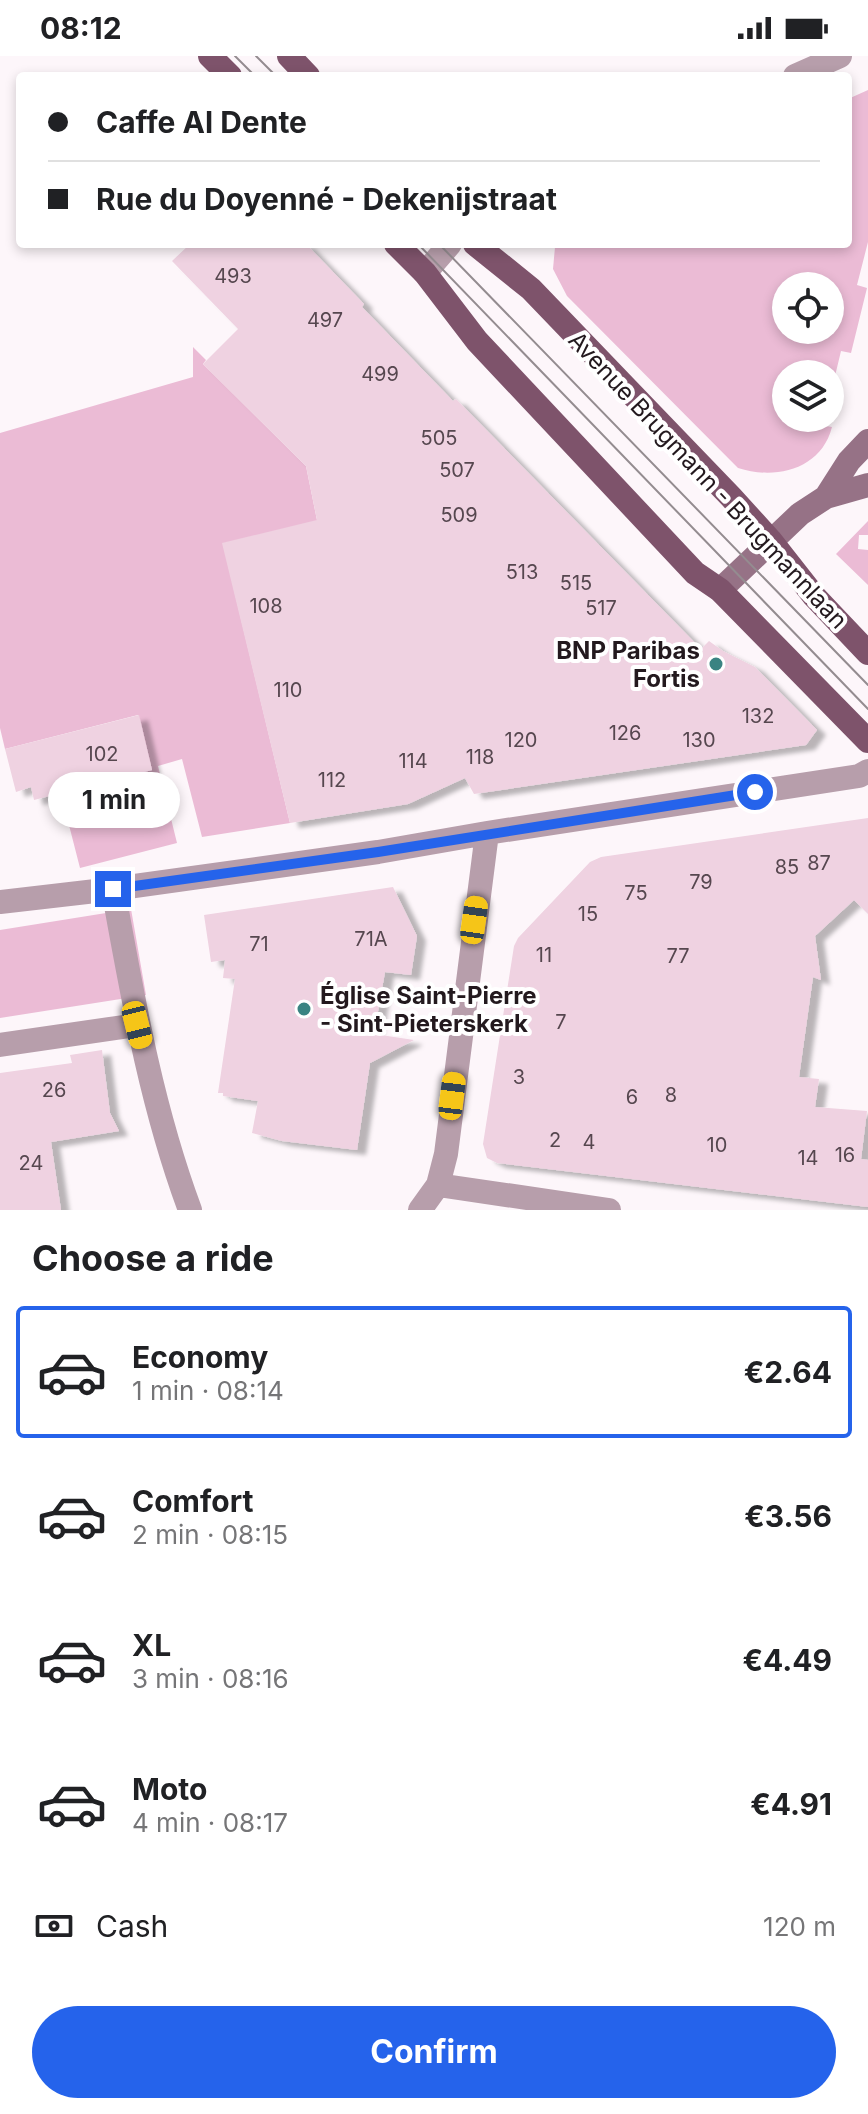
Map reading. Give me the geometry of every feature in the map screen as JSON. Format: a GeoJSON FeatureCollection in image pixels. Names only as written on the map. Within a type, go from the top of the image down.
{"type":"FeatureCollection","features":[{"type":"Feature","properties":{"kind":"main road"},"geometry":{"type":"LineString","coordinates":[[210,56],[226,72]]}},
{"type":"Feature","properties":{"kind":"main road"},"geometry":{"type":"LineString","coordinates":[[289,56],[304,72]]}},
{"type":"Feature","properties":{"kind":"main road"},"geometry":{"type":"LineString","coordinates":[[400,248],[425,273],[477,341],[695,573],[720,590],[868,741]]}},
{"type":"Feature","properties":{"kind":"main road","name":"Avenue Brugmann - Brugmannlaan"},"geometry":{"type":"LineString","coordinates":[[480,248],[531,289],[770,540],[814,596],[868,653]]}},
{"type":"Feature","properties":{"kind":"main road"},"geometry":{"type":"LineString","coordinates":[[826,497],[849,461],[868,441]]}},
{"type":"Feature","properties":{"kind":"main road"},"geometry":{"type":"LineString","coordinates":[[720,590],[800,514],[826,497],[868,485]]}},
{"type":"Feature","properties":{"kind":"street"},"geometry":{"type":"LineString","coordinates":[[804,72],[840,56]]}},
{"type":"Feature","properties":{"kind":"street"},"geometry":{"type":"LineString","coordinates":[[425,273],[447,248]]}},
{"type":"Feature","properties":{"kind":"street"},"geometry":{"type":"LineString","coordinates":[[0,902],[378,852],[849,778],[868,771]]}},
{"type":"Feature","properties":{"kind":"street"},"geometry":{"type":"LineString","coordinates":[[420,1210],[438,1185],[446,1154],[487,833]]}},
{"type":"Feature","properties":{"kind":"street"},"geometry":{"type":"LineString","coordinates":[[113,889],[137,1025],[168,1150],[190,1210]]}},
{"type":"Feature","properties":{"kind":"street"},"geometry":{"type":"LineString","coordinates":[[0,1045],[137,1025]]}},
{"type":"Feature","properties":{"kind":"street"},"geometry":{"type":"LineString","coordinates":[[438,1185],[609,1210]]}},
{"type":"Feature","properties":{"kind":"shaded area"},"geometry":{"type":"Polygon","coordinates":[[[868,90],[868,242],[857,285],[867,288],[851,353],[841,351],[839,360],[772,360],[772,432],[830,432],[818,453],[807,462],[781,472],[738,468],[567,296],[553,269],[555,248],[852,248],[852,97],[868,90]]]}},
{"type":"Feature","properties":{"kind":"shaded area"},"geometry":{"type":"Polygon","coordinates":[[[193,347],[206,360],[203,364],[306,466],[347,668],[223,544],[290,823],[202,837],[182,759],[158,766],[177,843],[80,868],[60,790],[66,792],[152,770],[138,715],[5,749],[0,728],[0,433],[193,377],[193,347]]]}},
{"type":"Feature","properties":{"kind":"shaded area"},"geometry":{"type":"Polygon","coordinates":[[[868,521],[868,535],[859,535],[858,549],[868,550],[868,585],[836,554],[868,521]]]}},
{"type":"Feature","properties":{"kind":"shaded area"},"geometry":{"type":"Polygon","coordinates":[[[131,909],[146,995],[0,1018],[0,930],[131,909]]]}},
{"type":"Feature","properties":{"kind":"building"},"geometry":{"type":"Polygon","coordinates":[[[186,248],[310,248],[453,401],[456,399],[701,649],[709,641],[755,667],[817,730],[806,745],[474,794],[465,778],[408,804],[290,823],[222,543],[317,520],[306,466],[203,364],[238,329],[172,261],[186,248]]]}},
{"type":"Feature","properties":{"kind":"building"},"geometry":{"type":"Polygon","coordinates":[[[139,715],[152,770],[34,800],[31,787],[16,792],[5,749],[139,715]]]}},
{"type":"Feature","properties":{"kind":"building"},"geometry":{"type":"Polygon","coordinates":[[[868,818],[868,914],[854,900],[815,936],[821,980],[813,977],[799,1077],[819,1079],[815,1107],[867,1111],[861,1159],[868,1160],[868,1207],[497,1163],[487,1158],[483,1144],[514,946],[518,938],[590,862],[601,857],[868,818]]]}},
{"type":"Feature","properties":{"kind":"building","name":"Église Saint-Pierre - Sint-Pieterskerk"},"geometry":{"type":"Polygon","coordinates":[[[393,887],[417,936],[411,975],[385,972],[374,1034],[414,1040],[370,1063],[357,1150],[282,1141],[252,1133],[258,1101],[218,1093],[235,979],[223,978],[225,960],[211,962],[204,915],[393,887]]]}},
{"type":"Feature","properties":{"kind":"building"},"geometry":{"type":"Polygon","coordinates":[[[102,1050],[110,1113],[119,1131],[51,1142],[61,1210],[0,1210],[0,1073],[72,1063],[70,1055],[102,1050]]]}},
{"type":"Feature","properties":{"kind":"tram line"},"geometry":{"type":"LineString","coordinates":[[235,56],[251,72]]}},
{"type":"Feature","properties":{"kind":"tram line"},"geometry":{"type":"LineString","coordinates":[[256,56],[272,72]]}},
{"type":"Feature","properties":{"kind":"tram line"},"geometry":{"type":"LineString","coordinates":[[422,248],[868,709]]}},
{"type":"Feature","properties":{"kind":"tram line"},"geometry":{"type":"LineString","coordinates":[[443,248],[868,685]]}},
{"type":"Feature","properties":{"kind":"place","name":"BNP Paribas Fortis"},"geometry":{"type":"Point","coordinates":[716,664]}},
{"type":"Feature","properties":{"kind":"place","name":"Église Saint-Pierre - Sint-Pieterskerk"},"geometry":{"type":"Point","coordinates":[304,1009]}},
{"type":"Feature","properties":{"kind":"route"},"geometry":{"type":"LineString","coordinates":[[113,889],[378,852],[755,792]]}}]}
